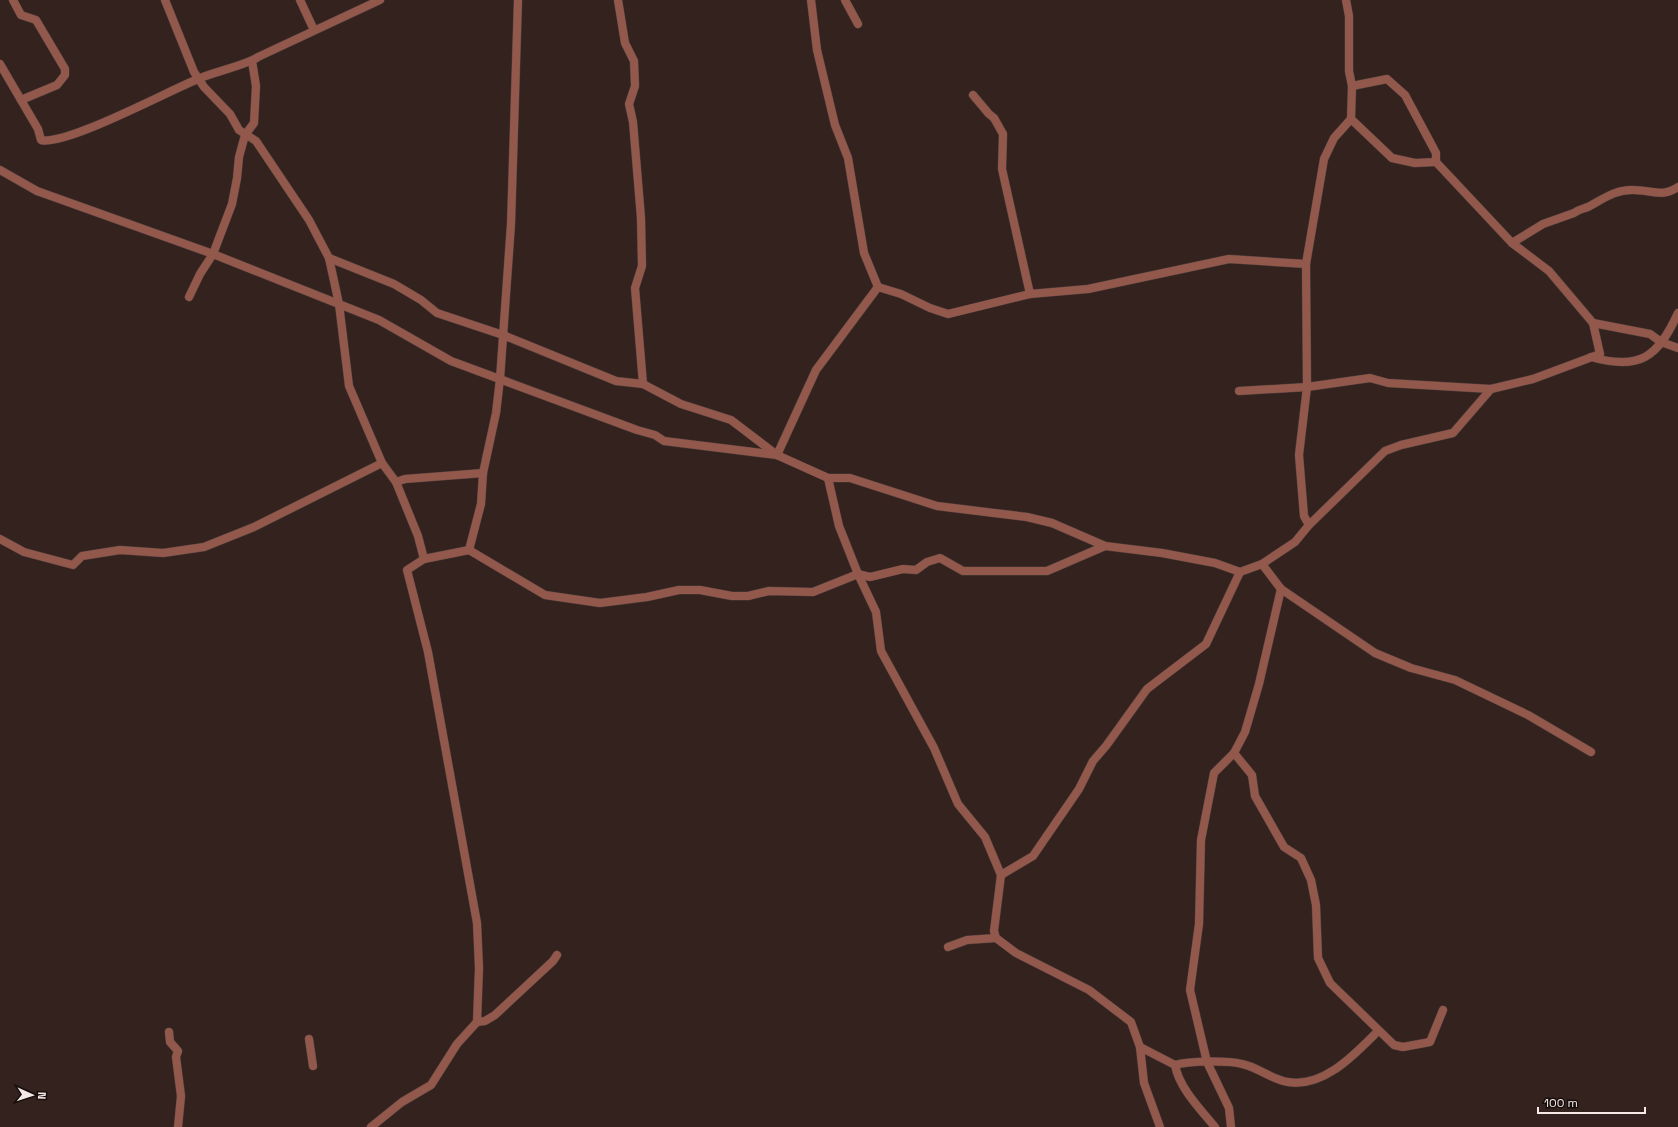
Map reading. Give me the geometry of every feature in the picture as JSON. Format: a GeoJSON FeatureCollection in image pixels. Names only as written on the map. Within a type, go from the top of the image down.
{"type":"FeatureCollection","features":[{"type":"Feature","properties":{"kind":"street"},"geometry":{"type":"LineString","coordinates":[[13,0],[21,15],[36,20],[65,69],[65,75],[57,85],[21,100]]}},
{"type":"Feature","properties":{"kind":"street"},"geometry":{"type":"LineString","coordinates":[[165,0],[194,72],[204,87],[230,114],[239,130],[256,141],[309,220],[329,258],[339,304],[350,386],[382,463],[396,482],[418,536],[424,559]]}},
{"type":"Feature","properties":{"kind":"street"},"geometry":{"type":"LineString","coordinates":[[300,0],[314,30]]}},
{"type":"Feature","properties":{"kind":"street"},"geometry":{"type":"LineString","coordinates":[[0,64],[38,129],[41,140],[48,141],[72,136],[199,78],[241,63],[252,61],[258,56],[380,0]]}},
{"type":"Feature","properties":{"kind":"street"},"geometry":{"type":"LineString","coordinates":[[469,550],[481,504],[483,473],[496,413],[500,379],[511,224],[518,0]]}},
{"type":"Feature","properties":{"kind":"street"},"geometry":{"type":"LineString","coordinates":[[618,0],[625,43],[634,61],[635,86],[629,104],[633,122],[641,218],[642,266],[635,288],[643,384]]}},
{"type":"Feature","properties":{"kind":"street"},"geometry":{"type":"LineString","coordinates":[[811,0],[817,50],[835,125],[848,158],[864,253],[878,287]]}},
{"type":"Feature","properties":{"kind":"street"},"geometry":{"type":"LineString","coordinates":[[845,0],[858,24]]}},
{"type":"Feature","properties":{"kind":"street"},"geometry":{"type":"LineString","coordinates":[[1309,526],[1304,516],[1299,455],[1306,387],[1306,264],[1324,159],[1334,138],[1351,120],[1352,86],[1349,71],[1348,16],[1346,0]]}},
{"type":"Feature","properties":{"kind":"street"},"geometry":{"type":"LineString","coordinates":[[189,296],[200,274],[213,254],[232,204],[238,178],[239,157],[245,135],[254,123],[256,86],[252,61]]}},
{"type":"Feature","properties":{"kind":"street"},"geometry":{"type":"LineString","coordinates":[[1239,391],[1306,387],[1370,378],[1388,383],[1491,389],[1532,380],[1600,354],[1593,323],[1550,270],[1512,243],[1436,162],[1436,153],[1405,94],[1387,79],[1352,86]]}},
{"type":"Feature","properties":{"kind":"street"},"geometry":{"type":"LineString","coordinates":[[973,95],[994,118],[1003,134],[1002,169],[1030,294]]}},
{"type":"Feature","properties":{"kind":"street"},"geometry":{"type":"LineString","coordinates":[[1351,120],[1392,158],[1416,163],[1436,162]]}},
{"type":"Feature","properties":{"kind":"street"},"geometry":{"type":"LineString","coordinates":[[0,170],[37,191],[213,254],[379,320],[451,361],[637,430],[655,435],[664,441],[777,455]]}},
{"type":"Feature","properties":{"kind":"street"},"geometry":{"type":"LineString","coordinates":[[1512,243],[1543,224],[1574,213],[1614,192],[1633,190],[1663,194],[1678,187]]}},
{"type":"Feature","properties":{"kind":"street"},"geometry":{"type":"LineString","coordinates":[[329,258],[394,284],[421,300],[437,313],[503,335],[616,381],[643,384],[681,404],[731,420],[777,455],[828,478],[850,478],[937,506],[1026,517],[1052,523],[1105,546],[1162,553],[1215,563],[1240,572],[1262,564],[1295,542],[1309,526],[1385,451],[1401,445],[1453,433],[1491,389]]}},
{"type":"Feature","properties":{"kind":"street"},"geometry":{"type":"LineString","coordinates":[[878,287],[902,294],[930,308],[948,314],[1030,294],[1088,289],[1229,260],[1306,264]]}},
{"type":"Feature","properties":{"kind":"street"},"geometry":{"type":"LineString","coordinates":[[777,455],[816,370],[878,287]]}},
{"type":"Feature","properties":{"kind":"street"},"geometry":{"type":"LineString","coordinates":[[1591,357],[1606,361],[1626,362],[1645,358],[1656,350],[1678,313]]}},
{"type":"Feature","properties":{"kind":"street"},"geometry":{"type":"LineString","coordinates":[[1593,323],[1650,334],[1661,342],[1678,348]]}},
{"type":"Feature","properties":{"kind":"street"},"geometry":{"type":"LineString","coordinates":[[0,539],[24,552],[73,565],[82,556],[120,550],[163,553],[204,547],[254,527],[382,463]]}},
{"type":"Feature","properties":{"kind":"street"},"geometry":{"type":"LineString","coordinates":[[396,482],[405,479],[483,473]]}},
{"type":"Feature","properties":{"kind":"street"},"geometry":{"type":"LineString","coordinates":[[828,478],[839,526],[858,574],[876,612],[881,651],[934,748],[958,804],[985,837],[1001,875],[994,931],[996,938],[1016,953],[1089,990],[1131,1022],[1140,1047],[1144,1083],[1160,1127]]}},
{"type":"Feature","properties":{"kind":"street"},"geometry":{"type":"LineString","coordinates":[[371,1127],[402,1102],[431,1085],[457,1044],[477,1022],[479,968],[477,923],[428,652],[407,570],[424,559],[469,550],[545,595],[600,602],[647,598],[679,590],[700,590],[732,596],[748,596],[781,590],[813,592],[858,574],[870,577],[903,569],[916,570],[927,562],[940,558],[964,571],[1047,571],[1105,546]]}},
{"type":"Feature","properties":{"kind":"street"},"geometry":{"type":"LineString","coordinates":[[1262,564],[1281,589],[1375,652],[1411,668],[1455,680],[1528,715],[1591,752]]}},
{"type":"Feature","properties":{"kind":"street"},"geometry":{"type":"LineString","coordinates":[[1001,875],[1033,856],[1079,789],[1093,762],[1146,689],[1206,644],[1240,572]]}},
{"type":"Feature","properties":{"kind":"street"},"geometry":{"type":"LineString","coordinates":[[1231,1127],[1229,1108],[1207,1062],[1190,990],[1199,924],[1201,840],[1214,773],[1234,753],[1245,732],[1257,691],[1281,589]]}},
{"type":"Feature","properties":{"kind":"street"},"geometry":{"type":"LineString","coordinates":[[1234,753],[1252,776],[1255,796],[1284,847],[1301,858],[1311,880],[1316,905],[1318,958],[1330,983],[1394,1045],[1403,1047],[1430,1042],[1443,1010]]}},
{"type":"Feature","properties":{"kind":"street"},"geometry":{"type":"LineString","coordinates":[[948,947],[967,940],[996,938]]}},
{"type":"Feature","properties":{"kind":"street"},"geometry":{"type":"LineString","coordinates":[[477,1022],[485,1021],[495,1015],[553,961],[557,955]]}},
{"type":"Feature","properties":{"kind":"street"},"geometry":{"type":"LineString","coordinates":[[1175,1066],[1181,1063],[1242,1063],[1288,1082],[1308,1081],[1326,1075],[1353,1056],[1378,1031]]}},
{"type":"Feature","properties":{"kind":"street"},"geometry":{"type":"LineString","coordinates":[[168,1032],[170,1042],[178,1051],[176,1057],[181,1096],[178,1127]]}},
{"type":"Feature","properties":{"kind":"street"},"geometry":{"type":"LineString","coordinates":[[309,1039],[313,1066]]}},
{"type":"Feature","properties":{"kind":"street"},"geometry":{"type":"LineString","coordinates":[[1140,1047],[1175,1066]]}},
{"type":"Feature","properties":{"kind":"street"},"geometry":{"type":"LineString","coordinates":[[1175,1066],[1176,1073],[1189,1094],[1215,1127]]}}]}
